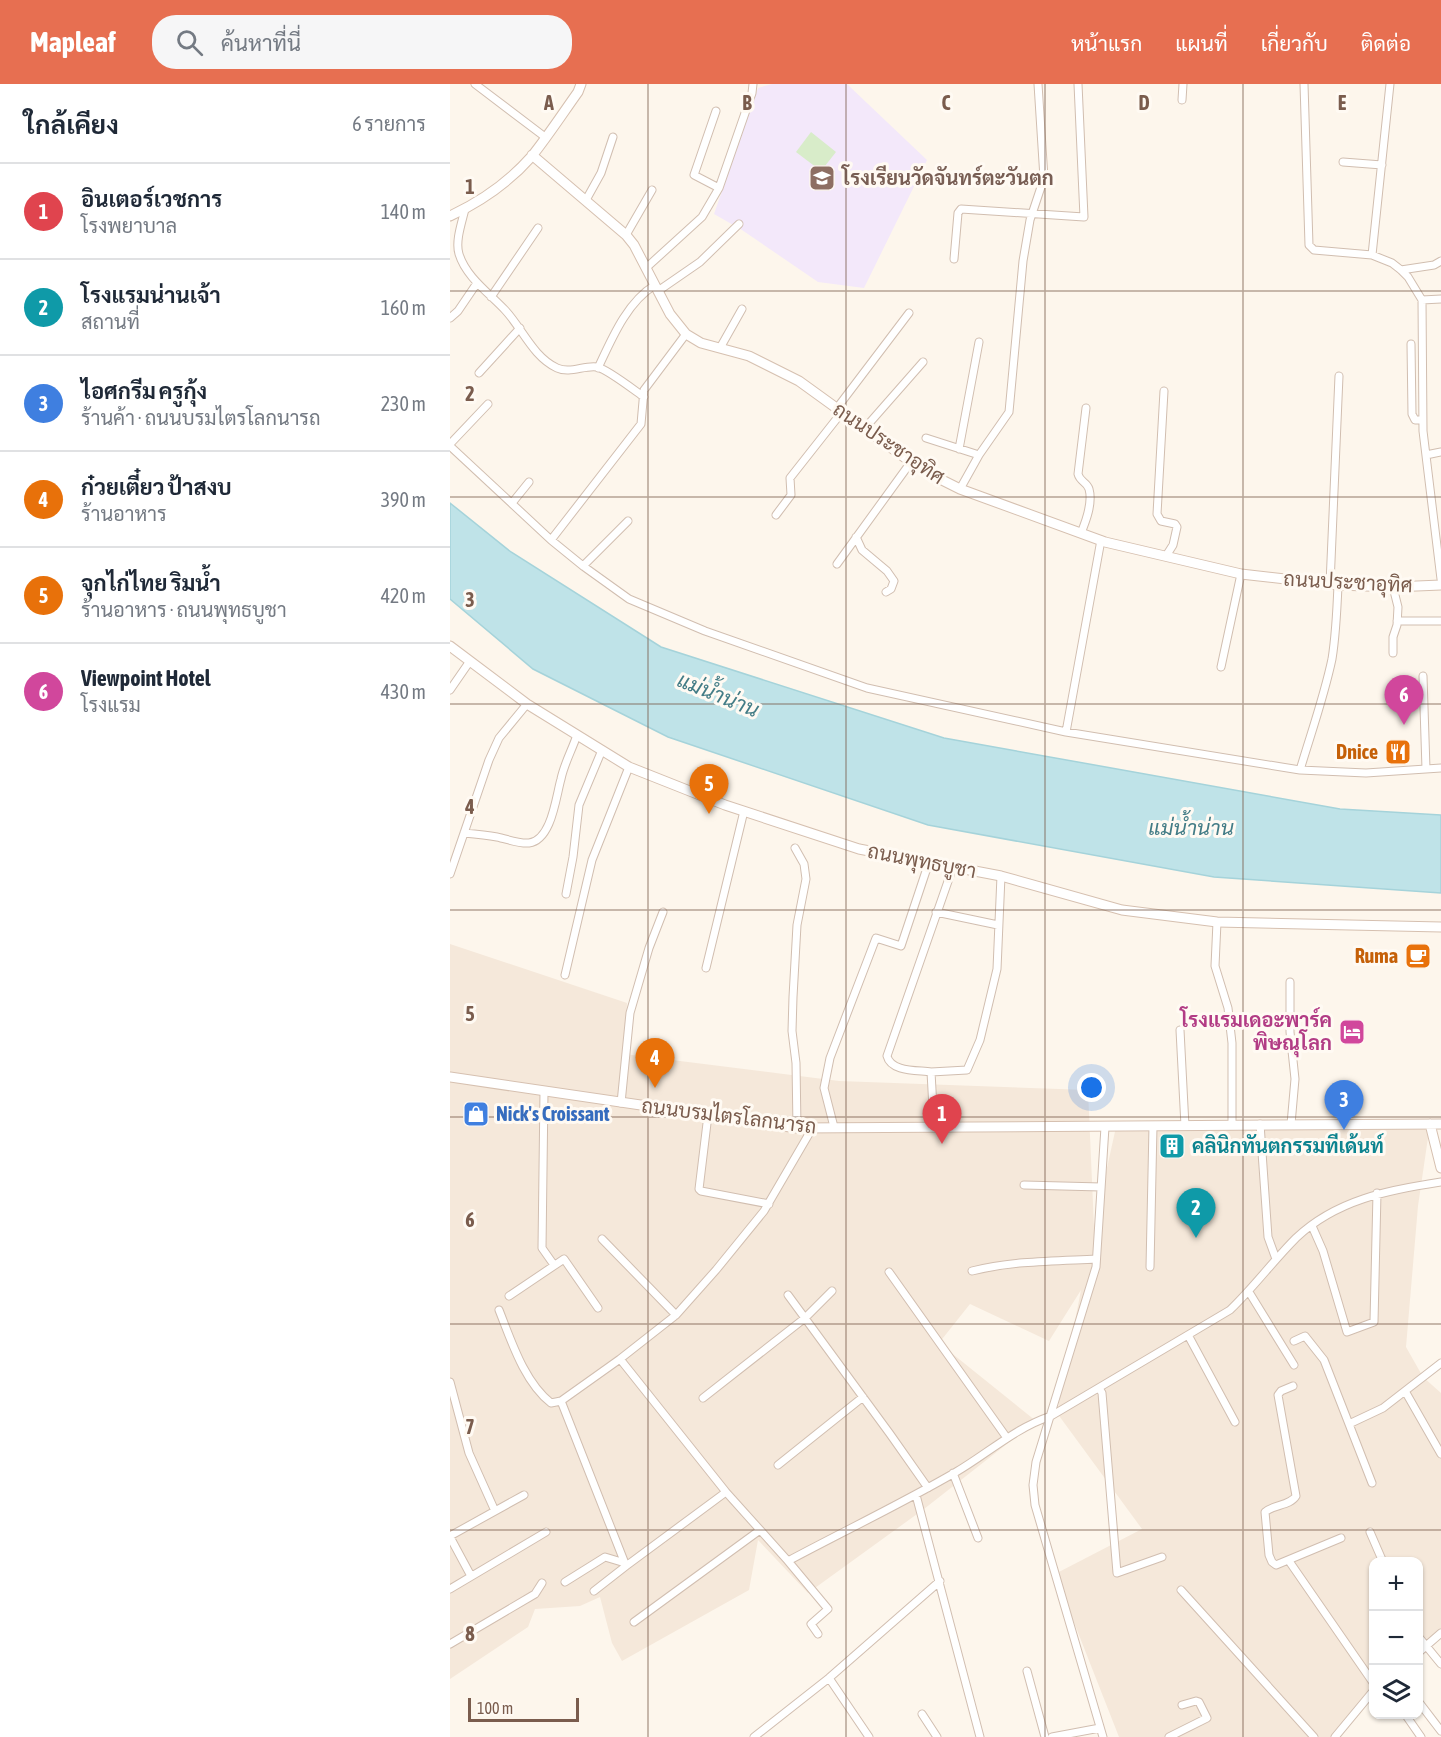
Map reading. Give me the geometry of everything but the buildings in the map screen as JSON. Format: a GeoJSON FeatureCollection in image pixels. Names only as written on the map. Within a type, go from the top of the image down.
{"type":"FeatureCollection","features":[{"type":"Feature","properties":{"kind":"street"},"geometry":{"type":"LineString","coordinates":[[476,84],[544,137]]}},
{"type":"Feature","properties":{"kind":"street"},"geometry":{"type":"LineString","coordinates":[[450,216],[465,209],[511,177],[532,155],[578,92],[581,84]]}},
{"type":"Feature","properties":{"kind":"street"},"geometry":{"type":"LineString","coordinates":[[646,268],[702,217],[719,188],[752,93],[753,84]]}},
{"type":"Feature","properties":{"kind":"street"},"geometry":{"type":"LineString","coordinates":[[960,489],[979,455],[1009,412],[1023,261],[1031,214],[1044,178],[1038,84]]}},
{"type":"Feature","properties":{"kind":"street"},"geometry":{"type":"LineString","coordinates":[[954,259],[958,213],[961,209],[1084,217],[1078,84]]}},
{"type":"Feature","properties":{"kind":"street"},"geometry":{"type":"LineString","coordinates":[[1182,100],[1183,84]]}},
{"type":"Feature","properties":{"kind":"street"},"geometry":{"type":"LineString","coordinates":[[1304,84],[1309,245],[1314,250],[1372,255],[1392,263],[1408,277],[1422,300],[1422,420],[1441,579]]}},
{"type":"Feature","properties":{"kind":"street"},"geometry":{"type":"LineString","coordinates":[[1372,255],[1390,84]]}},
{"type":"Feature","properties":{"kind":"street"},"geometry":{"type":"LineString","coordinates":[[716,111],[694,175],[719,188]]}},
{"type":"Feature","properties":{"kind":"street"},"geometry":{"type":"LineString","coordinates":[[586,200],[601,173],[613,137]]}},
{"type":"Feature","properties":{"kind":"street","name":"ถนนประชาอุทิศ"},"geometry":{"type":"LineString","coordinates":[[532,155],[626,235],[634,245],[670,314],[686,334],[701,343],[748,356],[799,381],[911,462],[960,489],[1101,540],[1240,574],[1334,584],[1393,587],[1441,585]]}},
{"type":"Feature","properties":{"kind":"street"},"geometry":{"type":"LineString","coordinates":[[1343,162],[1382,165]]}},
{"type":"Feature","properties":{"kind":"street"},"geometry":{"type":"LineString","coordinates":[[626,235],[652,190]]}},
{"type":"Feature","properties":{"kind":"street"},"geometry":{"type":"LineString","coordinates":[[465,209],[457,246],[459,256],[477,283],[520,328],[537,353],[559,369],[598,368],[644,397]]}},
{"type":"Feature","properties":{"kind":"street"},"geometry":{"type":"LineString","coordinates":[[598,368],[633,303],[643,293],[657,288],[700,262],[739,224]]}},
{"type":"Feature","properties":{"kind":"street"},"geometry":{"type":"LineString","coordinates":[[491,297],[538,228]]}},
{"type":"Feature","properties":{"kind":"street"},"geometry":{"type":"LineString","coordinates":[[1401,270],[1434,265],[1441,261]]}},
{"type":"Feature","properties":{"kind":"street"},"geometry":{"type":"LineString","coordinates":[[450,318],[458,311],[477,283]]}},
{"type":"Feature","properties":{"kind":"street"},"geometry":{"type":"LineString","coordinates":[[1422,300],[1441,299]]}},
{"type":"Feature","properties":{"kind":"street"},"geometry":{"type":"LineString","coordinates":[[720,348],[742,309]]}},
{"type":"Feature","properties":{"kind":"street"},"geometry":{"type":"LineString","coordinates":[[776,515],[790,495],[790,478],[909,313]]}},
{"type":"Feature","properties":{"kind":"street"},"geometry":{"type":"LineString","coordinates":[[479,373],[520,328]]}},
{"type":"Feature","properties":{"kind":"street"},"geometry":{"type":"LineString","coordinates":[[551,540],[641,424],[644,390],[686,334]]}},
{"type":"Feature","properties":{"kind":"street"},"geometry":{"type":"LineString","coordinates":[[959,449],[979,342]]}},
{"type":"Feature","properties":{"kind":"street"},"geometry":{"type":"LineString","coordinates":[[1412,344],[1412,414],[1415,420],[1422,420]]}},
{"type":"Feature","properties":{"kind":"street"},"geometry":{"type":"LineString","coordinates":[[865,428],[923,362]]}},
{"type":"Feature","properties":{"kind":"street"},"geometry":{"type":"LineString","coordinates":[[1300,770],[1332,659],[1336,625],[1334,584],[1339,376]]}},
{"type":"Feature","properties":{"kind":"street"},"geometry":{"type":"LineString","coordinates":[[1164,391],[1157,514],[1161,522],[1175,524],[1177,527],[1173,545],[1166,556]]}},
{"type":"Feature","properties":{"kind":"street"},"geometry":{"type":"LineString","coordinates":[[488,404],[450,445],[551,540],[583,566],[630,599],[705,631],[867,688],[1066,732],[1300,770],[1366,773],[1441,768]]}},
{"type":"Feature","properties":{"kind":"street"},"geometry":{"type":"LineString","coordinates":[[1081,533],[1087,518],[1089,494],[1089,488],[1079,479],[1078,474],[1086,408]]}},
{"type":"Feature","properties":{"kind":"street"},"geometry":{"type":"LineString","coordinates":[[926,438],[979,455]]}},
{"type":"Feature","properties":{"kind":"street"},"geometry":{"type":"LineString","coordinates":[[1426,455],[1441,452]]}},
{"type":"Feature","properties":{"kind":"street"},"geometry":{"type":"LineString","coordinates":[[837,564],[911,462]]}},
{"type":"Feature","properties":{"kind":"street"},"geometry":{"type":"LineString","coordinates":[[512,503],[529,482]]}},
{"type":"Feature","properties":{"kind":"street"},"geometry":{"type":"LineString","coordinates":[[583,566],[627,521]]}},
{"type":"Feature","properties":{"kind":"street"},"geometry":{"type":"LineString","coordinates":[[856,537],[862,550],[887,571],[894,581],[891,589],[886,592]]}},
{"type":"Feature","properties":{"kind":"street"},"geometry":{"type":"LineString","coordinates":[[1066,732],[1101,540]]}},
{"type":"Feature","properties":{"kind":"street"},"geometry":{"type":"LineString","coordinates":[[1221,668],[1240,574]]}},
{"type":"Feature","properties":{"kind":"street"},"geometry":{"type":"LineString","coordinates":[[1393,587],[1398,608],[1393,653]]}},
{"type":"Feature","properties":{"kind":"street"},"geometry":{"type":"LineString","coordinates":[[1397,621],[1441,621]]}},
{"type":"Feature","properties":{"kind":"street","name":"ถนนพุทธบูชา"},"geometry":{"type":"LineString","coordinates":[[450,646],[527,704],[629,767],[744,812],[859,849],[1001,876],[1122,910],[1217,922],[1441,927]]}},
{"type":"Feature","properties":{"kind":"street"},"geometry":{"type":"LineString","coordinates":[[450,690],[470,661]]}},
{"type":"Feature","properties":{"kind":"street"},"geometry":{"type":"LineString","coordinates":[[1423,676],[1426,769]]}},
{"type":"Feature","properties":{"kind":"street"},"geometry":{"type":"LineString","coordinates":[[450,874],[489,760],[499,738],[527,704]]}},
{"type":"Feature","properties":{"kind":"street"},"geometry":{"type":"LineString","coordinates":[[464,833],[522,843],[537,840],[551,818],[559,795],[560,780],[577,735]]}},
{"type":"Feature","properties":{"kind":"street"},"geometry":{"type":"LineString","coordinates":[[566,894],[579,805],[602,750]]}},
{"type":"Feature","properties":{"kind":"street"},"geometry":{"type":"LineString","coordinates":[[565,975],[592,860],[629,767]]}},
{"type":"Feature","properties":{"kind":"street"},"geometry":{"type":"LineString","coordinates":[[706,968],[744,812]]}},
{"type":"Feature","properties":{"kind":"street"},"geometry":{"type":"LineString","coordinates":[[795,848],[804,864],[806,879],[797,925],[793,997],[796,1128]]}},
{"type":"Feature","properties":{"kind":"street"},"geometry":{"type":"LineString","coordinates":[[834,1127],[824,1088],[830,1058],[876,938],[901,946],[929,862]]}},
{"type":"Feature","properties":{"kind":"street"},"geometry":{"type":"LineString","coordinates":[[953,867],[887,1056],[889,1062],[894,1066],[931,1072],[967,1070],[980,1040],[997,969],[1001,876]]}},
{"type":"Feature","properties":{"kind":"street"},"geometry":{"type":"LineString","coordinates":[[621,1103],[630,1013],[649,948],[663,912]]}},
{"type":"Feature","properties":{"kind":"street"},"geometry":{"type":"LineString","coordinates":[[936,912],[998,925]]}},
{"type":"Feature","properties":{"kind":"street"},"geometry":{"type":"LineString","coordinates":[[1217,922],[1215,966],[1228,1008],[1232,1043],[1232,1125]]}},
{"type":"Feature","properties":{"kind":"street"},"geometry":{"type":"LineString","coordinates":[[1290,982],[1290,1032],[1295,1079],[1291,1124]]}},
{"type":"Feature","properties":{"kind":"street"},"geometry":{"type":"LineString","coordinates":[[1180,1030],[1185,1126]]}},
{"type":"Feature","properties":{"kind":"street"},"geometry":{"type":"LineString","coordinates":[[931,1072],[934,1126]]}},
{"type":"Feature","properties":{"kind":"street","name":"ถนนบรมไตรโลกนารถ"},"geometry":{"type":"LineString","coordinates":[[450,1077],[796,1128],[1441,1124]]}},
{"type":"Feature","properties":{"kind":"street"},"geometry":{"type":"LineString","coordinates":[[544,1092],[542,1248],[554,1265]]}},
{"type":"Feature","properties":{"kind":"street"},"geometry":{"type":"LineString","coordinates":[[708,1115],[699,1189],[769,1204]]}},
{"type":"Feature","properties":{"kind":"street"},"geometry":{"type":"LineString","coordinates":[[1260,1124],[1268,1237],[1276,1259]]}},
{"type":"Feature","properties":{"kind":"street"},"geometry":{"type":"LineString","coordinates":[[1430,1124],[1441,1168]]}},
{"type":"Feature","properties":{"kind":"street"},"geometry":{"type":"LineString","coordinates":[[1150,1267],[1153,1126]]}},
{"type":"Feature","properties":{"kind":"street"},"geometry":{"type":"LineString","coordinates":[[499,1310],[518,1357],[530,1377],[547,1399],[551,1402],[561,1401],[676,1315],[769,1204],[813,1127]]}},
{"type":"Feature","properties":{"kind":"street"},"geometry":{"type":"LineString","coordinates":[[1103,1737],[1035,1505],[1034,1485],[1036,1462],[1096,1260],[1105,1127]]}},
{"type":"Feature","properties":{"kind":"street"},"geometry":{"type":"LineString","coordinates":[[788,1561],[916,1495],[1007,1438],[1036,1421],[1051,1416],[1230,1310],[1299,1236],[1345,1205],[1377,1193],[1441,1182]]}},
{"type":"Feature","properties":{"kind":"street"},"geometry":{"type":"LineString","coordinates":[[1024,1185],[1101,1187]]}},
{"type":"Feature","properties":{"kind":"street"},"geometry":{"type":"LineString","coordinates":[[1312,1226],[1323,1251],[1347,1332],[1374,1322],[1377,1193]]}},
{"type":"Feature","properties":{"kind":"street"},"geometry":{"type":"LineString","coordinates":[[602,1239],[676,1315]]}},
{"type":"Feature","properties":{"kind":"street"},"geometry":{"type":"LineString","coordinates":[[509,1296],[564,1258],[598,1308]]}},
{"type":"Feature","properties":{"kind":"street"},"geometry":{"type":"LineString","coordinates":[[972,1271],[1012,1264],[1096,1260]]}},
{"type":"Feature","properties":{"kind":"street"},"geometry":{"type":"LineString","coordinates":[[889,1272],[1007,1438]]}},
{"type":"Feature","properties":{"kind":"street"},"geometry":{"type":"LineString","coordinates":[[703,1398],[805,1318],[832,1291]]}},
{"type":"Feature","properties":{"kind":"street"},"geometry":{"type":"LineString","coordinates":[[1249,1292],[1294,1365]]}},
{"type":"Feature","properties":{"kind":"street"},"geometry":{"type":"LineString","coordinates":[[788,1295],[928,1488]]}},
{"type":"Feature","properties":{"kind":"street"},"geometry":{"type":"LineString","coordinates":[[1188,1335],[1236,1422]]}},
{"type":"Feature","properties":{"kind":"street"},"geometry":{"type":"LineString","coordinates":[[1294,1341],[1305,1336],[1319,1352],[1332,1379],[1372,1483]]}},
{"type":"Feature","properties":{"kind":"street"},"geometry":{"type":"LineString","coordinates":[[620,1359],[726,1492],[828,1609],[811,1624],[818,1634]]}},
{"type":"Feature","properties":{"kind":"street"},"geometry":{"type":"LineString","coordinates":[[1349,1424],[1383,1408],[1441,1363]]}},
{"type":"Feature","properties":{"kind":"street"},"geometry":{"type":"LineString","coordinates":[[450,1382],[469,1453],[495,1511]]}},
{"type":"Feature","properties":{"kind":"street"},"geometry":{"type":"LineString","coordinates":[[1293,1386],[1281,1390],[1278,1395],[1296,1496],[1292,1501],[1268,1509],[1265,1516],[1269,1556],[1276,1565],[1341,1538]]}},
{"type":"Feature","properties":{"kind":"street"},"geometry":{"type":"LineString","coordinates":[[1099,1388],[1102,1393],[1117,1572],[1162,1557]]}},
{"type":"Feature","properties":{"kind":"street"},"geometry":{"type":"LineString","coordinates":[[1405,1391],[1441,1454]]}},
{"type":"Feature","properties":{"kind":"street"},"geometry":{"type":"LineString","coordinates":[[778,1465],[863,1397]]}},
{"type":"Feature","properties":{"kind":"street"},"geometry":{"type":"LineString","coordinates":[[561,1401],[626,1564]]}},
{"type":"Feature","properties":{"kind":"street"},"geometry":{"type":"LineString","coordinates":[[953,1473],[978,1538]]}},
{"type":"Feature","properties":{"kind":"street"},"geometry":{"type":"LineString","coordinates":[[594,1591],[626,1564],[726,1492]]}},
{"type":"Feature","properties":{"kind":"street"},"geometry":{"type":"LineString","coordinates":[[471,1576],[450,1537],[524,1495]]}},
{"type":"Feature","properties":{"kind":"street"},"geometry":{"type":"LineString","coordinates":[[916,1495],[980,1737]]}},
{"type":"Feature","properties":{"kind":"street"},"geometry":{"type":"LineString","coordinates":[[634,1622],[760,1530]]}},
{"type":"Feature","properties":{"kind":"street"},"geometry":{"type":"LineString","coordinates":[[450,1589],[546,1532]]}},
{"type":"Feature","properties":{"kind":"street"},"geometry":{"type":"LineString","coordinates":[[1370,1532],[1381,1557]]}},
{"type":"Feature","properties":{"kind":"street"},"geometry":{"type":"LineString","coordinates":[[565,1582],[605,1557],[626,1564]]}},
{"type":"Feature","properties":{"kind":"street"},"geometry":{"type":"LineString","coordinates":[[1289,1561],[1369,1677]]}},
{"type":"Feature","properties":{"kind":"street"},"geometry":{"type":"LineString","coordinates":[[754,1737],[830,1678],[940,1581]]}},
{"type":"Feature","properties":{"kind":"street"},"geometry":{"type":"LineString","coordinates":[[450,1644],[535,1594],[542,1583]]}},
{"type":"Feature","properties":{"kind":"street"},"geometry":{"type":"LineString","coordinates":[[1181,1590],[1314,1737]]}},
{"type":"Feature","properties":{"kind":"street"},"geometry":{"type":"LineString","coordinates":[[1423,1650],[1441,1633]]}},
{"type":"Feature","properties":{"kind":"street"},"geometry":{"type":"LineString","coordinates":[[1423,1642],[1441,1664]]}},
{"type":"Feature","properties":{"kind":"street"},"geometry":{"type":"LineString","coordinates":[[1027,1671],[1045,1737]]}},
{"type":"Feature","properties":{"kind":"street"},"geometry":{"type":"LineString","coordinates":[[830,1678],[868,1737]]}},
{"type":"Feature","properties":{"kind":"street"},"geometry":{"type":"LineString","coordinates":[[1335,1737],[1369,1696]]}},
{"type":"Feature","properties":{"kind":"street"},"geometry":{"type":"LineString","coordinates":[[1169,1737],[1208,1718],[1199,1702],[1182,1705]]}},
{"type":"Feature","properties":{"kind":"street"},"geometry":{"type":"LineString","coordinates":[[1423,1706],[1441,1731]]}},
{"type":"Feature","properties":{"kind":"street"},"geometry":{"type":"LineString","coordinates":[[922,1714],[937,1737]]}},
{"type":"Feature","properties":{"kind":"street"},"geometry":{"type":"LineString","coordinates":[[1408,1719],[1421,1737]]}},
{"type":"Feature","properties":{"kind":"street"},"geometry":{"type":"LineString","coordinates":[[1052,1737],[1100,1728]]}},
{"type":"Feature","properties":{"kind":"shaded area","name":"โรงเรียนวัดจันทร์ตะวันตก"},"geometry":{"type":"Polygon","coordinates":[[[772,84],[847,84],[927,160],[864,288],[818,282],[742,230],[714,214],[758,88],[772,84]]]}},
{"type":"Feature","properties":{"kind":"shaded area"},"geometry":{"type":"Polygon","coordinates":[[[450,944],[627,1003],[624,1054],[839,1081],[1088,1090],[1094,1227],[1116,1127],[1430,1124],[1418,1206],[1406,1347],[1423,1377],[1441,1393],[1441,1630],[1423,1649],[1423,1557],[1369,1557],[1369,1696],[1338,1737],[1119,1737],[1055,1574],[1142,1529],[1057,1413],[1081,1290],[1049,1341],[970,1304],[939,1343],[1036,1421],[924,1509],[808,1593],[758,1540],[749,1590],[622,1661],[612,1643],[600,1597],[580,1606],[535,1609],[528,1627],[450,1679],[450,944]]]}},
{"type":"Feature","properties":{"kind":"green space"},"geometry":{"type":"Polygon","coordinates":[[[811,132],[836,152],[821,171],[796,152],[811,132]]]}},
{"type":"Feature","properties":{"kind":"water","name":"แม่น้ำน่าน"},"geometry":{"type":"Polygon","coordinates":[[[450,503],[511,552],[661,647],[944,738],[1340,809],[1441,815],[1441,893],[1214,877],[928,825],[668,737],[533,669],[450,599],[450,503]]]}},
{"type":"Feature","properties":{"kind":"place","name":"โรงเรียนวัดจันทร์ตะวันตก"},"geometry":{"type":"Point","coordinates":[822,178]}},
{"type":"Feature","properties":{"kind":"place","name":"Viewpoint Hotel"},"geometry":{"type":"Point","coordinates":[1404,725]}},
{"type":"Feature","properties":{"kind":"place","name":"Dnice"},"geometry":{"type":"Point","coordinates":[1398,752]}},
{"type":"Feature","properties":{"kind":"place","name":"จุกไก่ไทย ริมน้ำ"},"geometry":{"type":"Point","coordinates":[709,814]}},
{"type":"Feature","properties":{"kind":"place","name":"Ruma"},"geometry":{"type":"Point","coordinates":[1418,956]}},
{"type":"Feature","properties":{"kind":"place","name":"โรงแรมเดอะพาร์ค พิษณุโลก"},"geometry":{"type":"Point","coordinates":[1352,1032]}},
{"type":"Feature","properties":{"kind":"place","name":"ก๋วยเตี๋ยว ป้าสงบ"},"geometry":{"type":"Point","coordinates":[655,1088]}},
{"type":"Feature","properties":{"kind":"place","name":"Nick's Croissant"},"geometry":{"type":"Point","coordinates":[476,1114]}},
{"type":"Feature","properties":{"kind":"place","name":"ไอศกรีม ครูกุ้ง"},"geometry":{"type":"Point","coordinates":[1344,1130]}},
{"type":"Feature","properties":{"kind":"place","name":"อินเตอร์เวชการ"},"geometry":{"type":"Point","coordinates":[942,1144]}},
{"type":"Feature","properties":{"kind":"place","name":"คลินิกทันตกรรมทีเด้นท์"},"geometry":{"type":"Point","coordinates":[1172,1146]}},
{"type":"Feature","properties":{"kind":"place","name":"โรงแรมน่านเจ้า"},"geometry":{"type":"Point","coordinates":[1196,1238]}}]}
